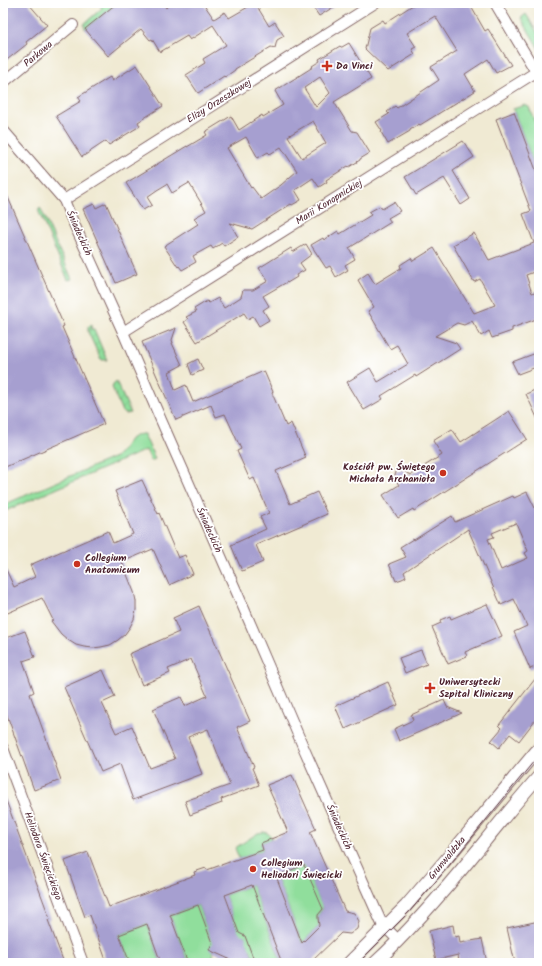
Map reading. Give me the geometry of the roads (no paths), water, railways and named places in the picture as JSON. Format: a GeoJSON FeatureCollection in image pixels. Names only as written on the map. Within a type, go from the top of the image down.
{"type":"FeatureCollection","features":[{"type":"Feature","properties":{"kind":"street","name":"Elizy Orzeszkowej"},"geometry":{"type":"LineString","coordinates":[[64,200],[375,3]]}},
{"type":"Feature","properties":{"kind":"street"},"geometry":{"type":"LineString","coordinates":[[495,3],[538,75]]}},
{"type":"Feature","properties":{"kind":"street","name":"Parkowa"},"geometry":{"type":"LineString","coordinates":[[3,83],[73,25]]}},
{"type":"Feature","properties":{"kind":"street","name":"Marii Konopnickiej"},"geometry":{"type":"LineString","coordinates":[[123,332],[538,75]]}},
{"type":"Feature","properties":{"kind":"street","name":"Śniadeckich"},"geometry":{"type":"LineString","coordinates":[[3,130],[64,200],[382,924],[398,940]]}},
{"type":"Feature","properties":{"kind":"street","name":"Heliodora Święcickiego"},"geometry":{"type":"LineString","coordinates":[[3,748],[83,963]]}},
{"type":"Feature","properties":{"kind":"street","name":"Grunwaldzka"},"geometry":{"type":"LineString","coordinates":[[349,963],[406,906],[539,748]]}},
{"type":"Feature","properties":{"kind":"street","name":"Grunwaldzka"},"geometry":{"type":"LineString","coordinates":[[375,963],[448,885],[539,776]]}},
{"type":"Feature","properties":{"kind":"tram line"},"geometry":{"type":"LineString","coordinates":[[358,963],[409,912],[539,755]]}},
{"type":"Feature","properties":{"kind":"place","name":"Da Vinci"},"geometry":{"type":"Point","coordinates":[327,66]}},
{"type":"Feature","properties":{"kind":"place","name":"Kościół pw. Świętego Michała Archanioła"},"geometry":{"type":"Point","coordinates":[443,473]}},
{"type":"Feature","properties":{"kind":"place","name":"Collegium Anatomicum"},"geometry":{"type":"Point","coordinates":[77,564]}},
{"type":"Feature","properties":{"kind":"place","name":"Uniwersytecki Szpital Kliniczny"},"geometry":{"type":"Point","coordinates":[430,688]}},
{"type":"Feature","properties":{"kind":"place","name":"Collegium Heliodori Święcicki"},"geometry":{"type":"Point","coordinates":[253,869]}}]}
